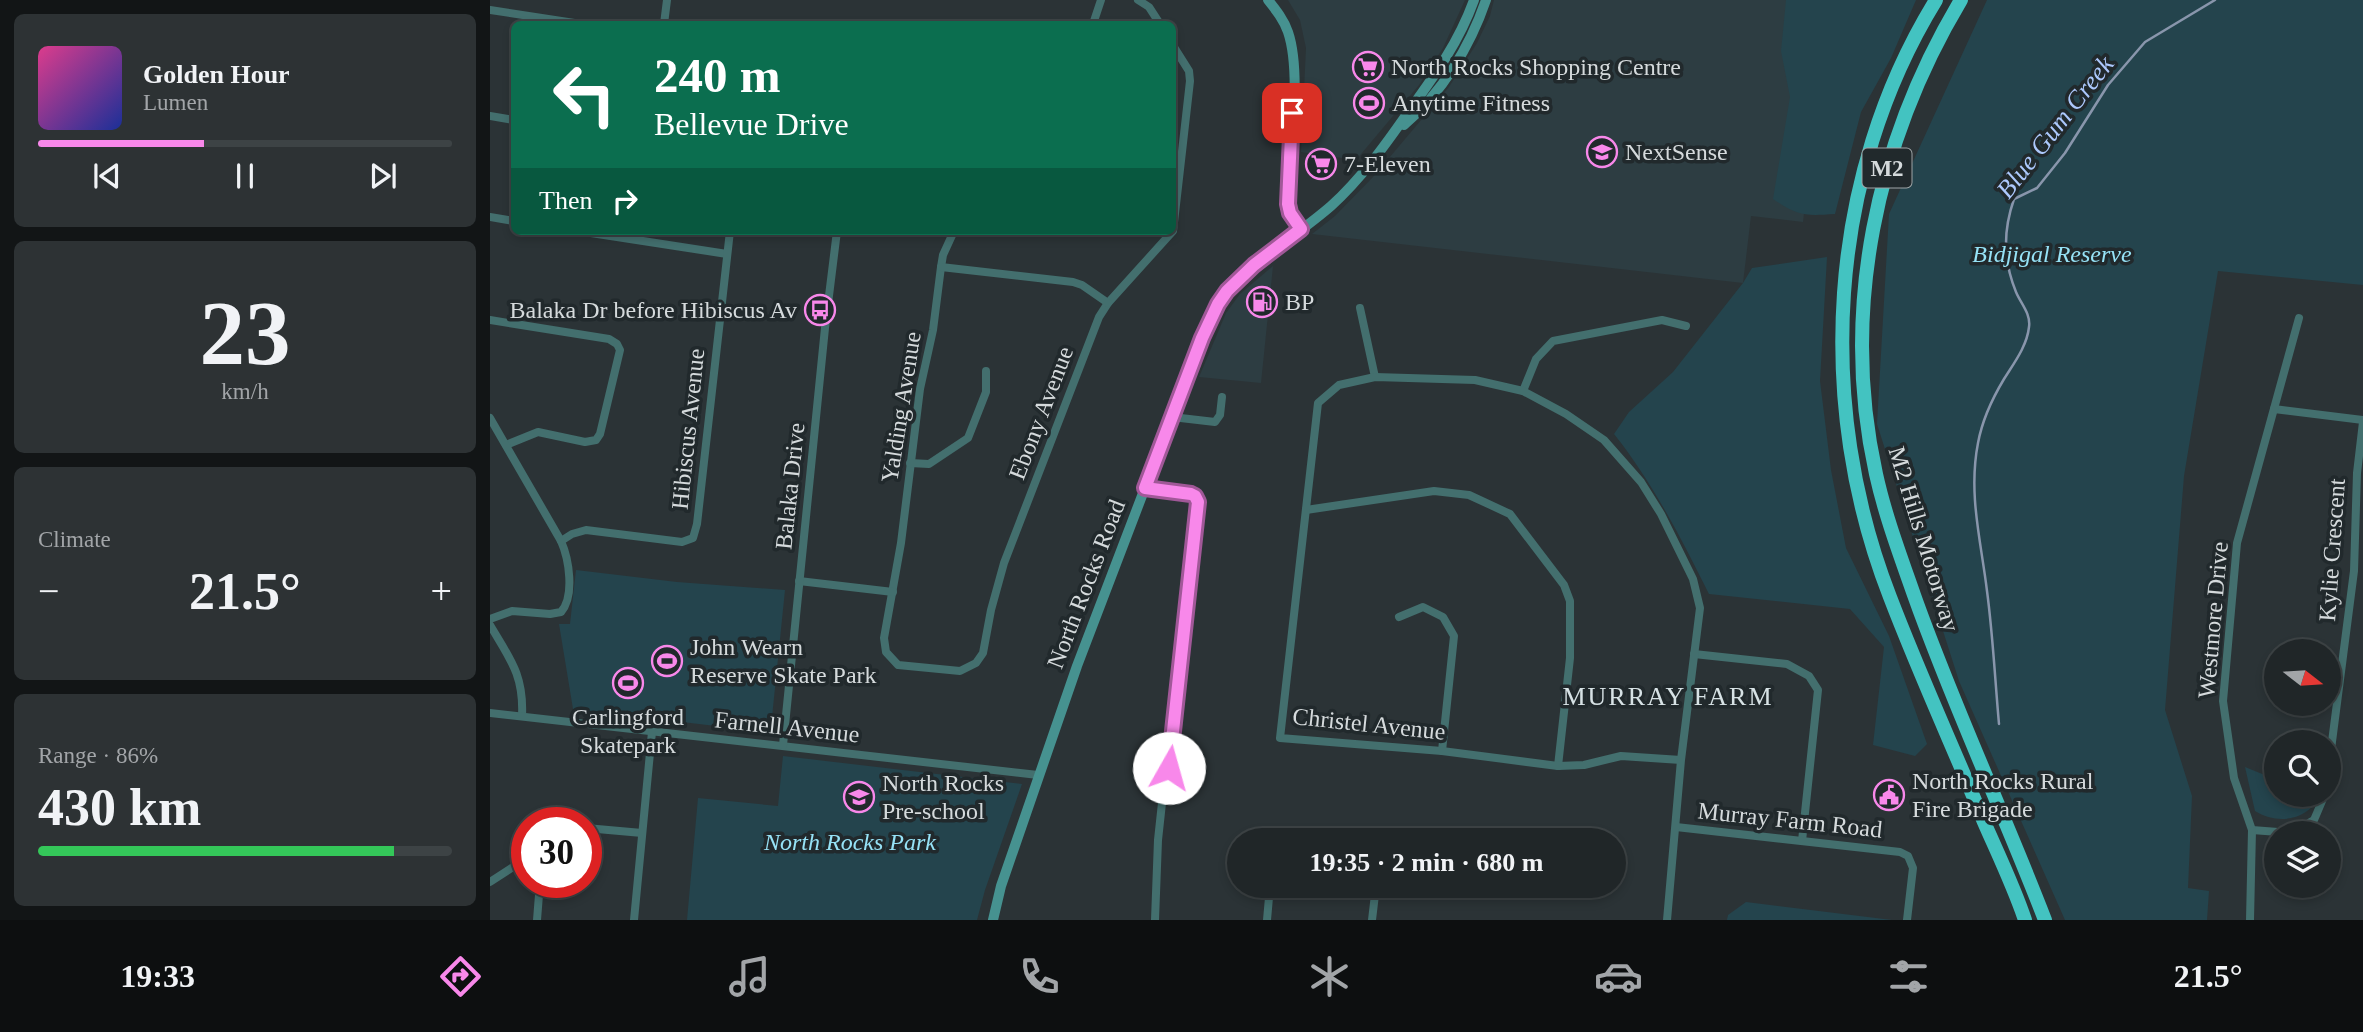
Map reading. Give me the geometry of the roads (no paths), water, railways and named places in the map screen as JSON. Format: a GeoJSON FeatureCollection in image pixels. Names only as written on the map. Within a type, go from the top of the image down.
{"type":"FeatureCollection","features":[{"type":"Feature","properties":{"kind":"highway","name":"M2 Hills Motorway"},"geometry":{"type":"LineString","coordinates":[[1936,0],[1910,48],[1889,96],[1864,171],[1844,290],[1843,388],[1851,457],[1868,534],[1956,756],[2025,920]]}},
{"type":"Feature","properties":{"kind":"highway","name":"M2 Hills Motorway"},"geometry":{"type":"LineString","coordinates":[[1961,0],[1920,76],[1884,181],[1867,261],[1863,299],[1864,395],[1872,454],[1891,527],[1911,586],[1931,642],[2045,920]]}},
{"type":"Feature","properties":{"kind":"main road"},"geometry":{"type":"LineString","coordinates":[[1268,0],[1287,29],[1293,52],[1294,90],[1288,197],[1290,213],[1301,229]]}},
{"type":"Feature","properties":{"kind":"main road","name":"North Rocks Road"},"geometry":{"type":"LineString","coordinates":[[993,920],[1000,886],[1090,631],[1202,338],[1218,304],[1227,291],[1254,265],[1341,196],[1396,132],[1451,50],[1474,0]]}},
{"type":"Feature","properties":{"kind":"main road","name":"North Rocks Road"},"geometry":{"type":"LineString","coordinates":[[1396,132],[1415,116],[1451,72],[1469,41],[1486,0]]}},
{"type":"Feature","properties":{"kind":"street"},"geometry":{"type":"LineString","coordinates":[[664,21],[667,0]]}},
{"type":"Feature","properties":{"kind":"street"},"geometry":{"type":"LineString","coordinates":[[1094,21],[1101,0]]}},
{"type":"Feature","properties":{"kind":"street"},"geometry":{"type":"LineString","coordinates":[[1138,0],[1150,7],[1158,21]]}},
{"type":"Feature","properties":{"kind":"street"},"geometry":{"type":"LineString","coordinates":[[490,10],[562,21]]}},
{"type":"Feature","properties":{"kind":"street","name":"Ebony Avenue"},"geometry":{"type":"LineString","coordinates":[[1176,50],[1189,71],[1191,81],[1176,215]]}},
{"type":"Feature","properties":{"kind":"street"},"geometry":{"type":"LineString","coordinates":[[490,116],[511,120]]}},
{"type":"Feature","properties":{"kind":"street"},"geometry":{"type":"LineString","coordinates":[[490,218],[511,221]]}},
{"type":"Feature","properties":{"kind":"street"},"geometry":{"type":"LineString","coordinates":[[604,235],[727,254]]}},
{"type":"Feature","properties":{"kind":"street","name":"Hibiscus Avenue"},"geometry":{"type":"LineString","coordinates":[[561,541],[577,532],[591,530],[682,542],[693,538],[697,524],[729,235]]}},
{"type":"Feature","properties":{"kind":"street","name":"Balaka Drive"},"geometry":{"type":"LineString","coordinates":[[783,745],[837,235]]}},
{"type":"Feature","properties":{"kind":"street","name":"Yalding Avenue"},"geometry":{"type":"LineString","coordinates":[[893,592],[920,389],[933,330],[943,255],[952,235]]}},
{"type":"Feature","properties":{"kind":"street","name":"Ebony Avenue"},"geometry":{"type":"LineString","coordinates":[[893,592],[884,638],[886,652],[893,662],[904,667],[955,671],[966,670],[976,663],[983,653],[1004,563],[1099,317],[1108,303],[1170,235]]}},
{"type":"Feature","properties":{"kind":"street"},"geometry":{"type":"LineString","coordinates":[[941,267],[1073,282],[1108,303]]}},
{"type":"Feature","properties":{"kind":"street"},"geometry":{"type":"LineString","coordinates":[[1360,308],[1375,377]]}},
{"type":"Feature","properties":{"kind":"street","name":"Westmore Drive"},"geometry":{"type":"LineString","coordinates":[[2250,920],[2252,830],[2234,778],[2223,701],[2237,543],[2299,318]]}},
{"type":"Feature","properties":{"kind":"street"},"geometry":{"type":"LineString","coordinates":[[490,320],[609,340],[618,344],[621,356],[600,434],[596,440],[585,442],[538,432],[506,445]]}},
{"type":"Feature","properties":{"kind":"street"},"geometry":{"type":"LineString","coordinates":[[1523,391],[1536,359],[1553,341],[1662,320],[1686,326]]}},
{"type":"Feature","properties":{"kind":"street"},"geometry":{"type":"LineString","coordinates":[[911,463],[929,464],[968,438],[986,392],[986,371]]}},
{"type":"Feature","properties":{"kind":"street","name":"Christel Avenue"},"geometry":{"type":"LineString","coordinates":[[1676,827],[1681,760],[1700,608],[1693,579],[1661,514],[1641,482],[1604,440],[1566,414],[1523,391],[1475,380],[1375,377],[1339,385],[1318,403],[1280,738],[1442,751],[1558,766],[1584,765],[1621,756],[1681,760]]}},
{"type":"Feature","properties":{"kind":"street"},"geometry":{"type":"LineString","coordinates":[[1172,417],[1215,422],[1220,415],[1222,397]]}},
{"type":"Feature","properties":{"kind":"street"},"geometry":{"type":"LineString","coordinates":[[2273,409],[2363,421]]}},
{"type":"Feature","properties":{"kind":"street"},"geometry":{"type":"LineString","coordinates":[[490,418],[561,541],[569,560],[567,603],[561,612],[550,614],[512,611],[490,622],[521,684],[522,716]]}},
{"type":"Feature","properties":{"kind":"street","name":"Kylie Crescent"},"geometry":{"type":"LineString","coordinates":[[2334,730],[2354,571],[2357,473],[2363,421]]}},
{"type":"Feature","properties":{"kind":"street"},"geometry":{"type":"LineString","coordinates":[[1145,488],[1191,494],[1198,502],[1172,745],[1155,866],[1156,920]]}},
{"type":"Feature","properties":{"kind":"street"},"geometry":{"type":"LineString","coordinates":[[1306,510],[1434,491],[1469,495],[1510,513],[1563,585],[1570,601],[1570,658],[1558,766]]}},
{"type":"Feature","properties":{"kind":"street"},"geometry":{"type":"LineString","coordinates":[[799,582],[893,592]]}},
{"type":"Feature","properties":{"kind":"street"},"geometry":{"type":"LineString","coordinates":[[1399,617],[1423,607],[1443,617],[1454,636],[1442,751]]}},
{"type":"Feature","properties":{"kind":"street"},"geometry":{"type":"LineString","coordinates":[[1694,653],[1787,664],[1809,676],[1818,691],[1802,841]]}},
{"type":"Feature","properties":{"kind":"street","name":"Farnell Avenue"},"geometry":{"type":"LineString","coordinates":[[490,713],[1038,775]]}},
{"type":"Feature","properties":{"kind":"street"},"geometry":{"type":"LineString","coordinates":[[634,920],[652,732]]}},
{"type":"Feature","properties":{"kind":"street","name":"Murray Farm Road"},"geometry":{"type":"LineString","coordinates":[[1667,920],[1676,827],[1900,852],[1908,856],[1913,868],[1907,920]]}},
{"type":"Feature","properties":{"kind":"street"},"geometry":{"type":"LineString","coordinates":[[602,829],[642,833]]}},
{"type":"Feature","properties":{"kind":"street"},"geometry":{"type":"LineString","coordinates":[[2252,830],[2264,831]]}},
{"type":"Feature","properties":{"kind":"street"},"geometry":{"type":"LineString","coordinates":[[490,882],[511,868]]}},
{"type":"Feature","properties":{"kind":"street"},"geometry":{"type":"LineString","coordinates":[[537,920],[539,898]]}},
{"type":"Feature","properties":{"kind":"street"},"geometry":{"type":"LineString","coordinates":[[1267,920],[1269,898]]}},
{"type":"Feature","properties":{"kind":"street"},"geometry":{"type":"LineString","coordinates":[[1372,920],[1375,898]]}},
{"type":"Feature","properties":{"kind":"waterway","name":"Blue Gum Creek"},"geometry":{"type":"LineString","coordinates":[[1999,724],[1991,625],[1976,517],[1974,481],[1978,443],[1985,418],[2023,348],[2029,327],[2029,318],[2016,292],[2007,257],[2006,234],[2010,211],[2014,199],[2037,188],[2065,153],[2108,85],[2145,42],[2215,0]]}},
{"type":"Feature","properties":{"kind":"place","name":"North Rocks Shopping Centre"},"geometry":{"type":"Point","coordinates":[1368,67]}},
{"type":"Feature","properties":{"kind":"place","name":"Anytime Fitness"},"geometry":{"type":"Point","coordinates":[1369,103]}},
{"type":"Feature","properties":{"kind":"place","name":"NextSense"},"geometry":{"type":"Point","coordinates":[1602,152]}},
{"type":"Feature","properties":{"kind":"place","name":"7-Eleven"},"geometry":{"type":"Point","coordinates":[1321,164]}},
{"type":"Feature","properties":{"kind":"place","name":"BP"},"geometry":{"type":"Point","coordinates":[1262,302]}},
{"type":"Feature","properties":{"kind":"place","name":"Balaka Dr before Hibiscus Av"},"geometry":{"type":"Point","coordinates":[820,310]}},
{"type":"Feature","properties":{"kind":"place","name":"John Wearn Reserve Skate Park"},"geometry":{"type":"Point","coordinates":[667,661]}},
{"type":"Feature","properties":{"kind":"place","name":"Carlingford Skatepark"},"geometry":{"type":"Point","coordinates":[628,683]}},
{"type":"Feature","properties":{"kind":"place","name":"North Rocks Rural Fire Brigade"},"geometry":{"type":"Point","coordinates":[1889,795]}},
{"type":"Feature","properties":{"kind":"place","name":"North Rocks Pre-school"},"geometry":{"type":"Point","coordinates":[859,797]}},
{"type":"Feature","properties":{"kind":"district","name":"MURRAY FARM"},"geometry":{"type":"Point","coordinates":[1668,696]}},
{"type":"Feature","properties":{"kind":"park label","name":"Bidjigal Reserve"},"geometry":{"type":"Point","coordinates":[2052,254]}},
{"type":"Feature","properties":{"kind":"park label","name":"North Rocks Park"},"geometry":{"type":"Point","coordinates":[850,842]}}]}
